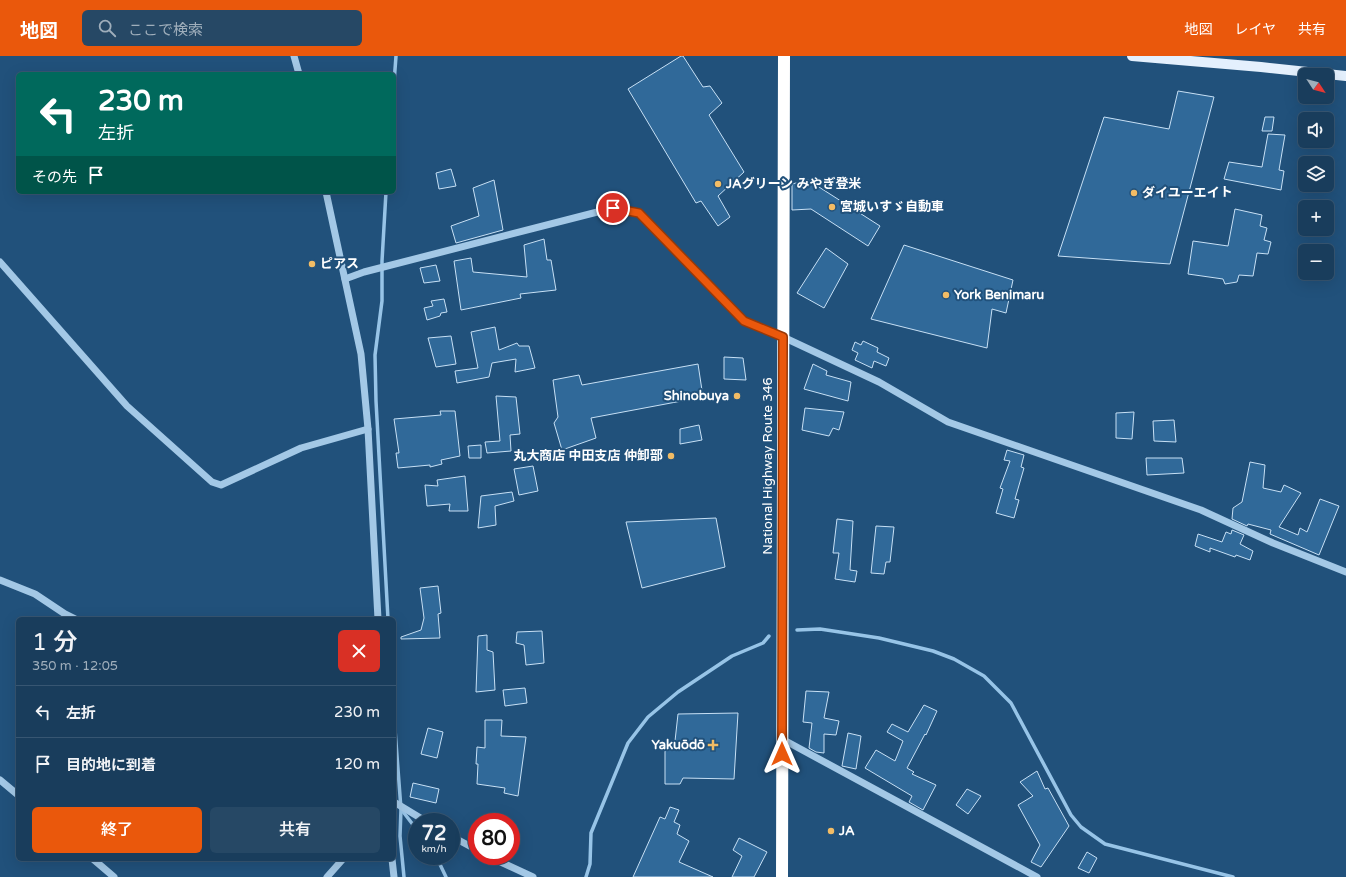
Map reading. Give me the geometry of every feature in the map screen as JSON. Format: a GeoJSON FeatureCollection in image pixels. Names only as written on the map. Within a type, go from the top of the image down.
{"type":"FeatureCollection","features":[{"type":"Feature","properties":{"kind":"highway","name":"National Highway Route 346"},"geometry":{"type":"LineString","coordinates":[[782,877],[784,56]]}},
{"type":"Feature","properties":{"kind":"main road"},"geometry":{"type":"LineString","coordinates":[[1132,56],[1346,76]]}},
{"type":"Feature","properties":{"kind":"street"},"geometry":{"type":"LineString","coordinates":[[294,56],[298,72]]}},
{"type":"Feature","properties":{"kind":"street"},"geometry":{"type":"LineString","coordinates":[[326,194],[361,354],[368,429],[378,617]]}},
{"type":"Feature","properties":{"kind":"street"},"geometry":{"type":"LineString","coordinates":[[346,279],[364,272],[613,208],[639,213],[744,321],[783,337],[879,382],[948,422],[1201,510],[1273,543],[1346,572]]}},
{"type":"Feature","properties":{"kind":"street"},"geometry":{"type":"LineString","coordinates":[[0,262],[127,406],[212,482],[221,485],[301,448],[368,429]]}},
{"type":"Feature","properties":{"kind":"street"},"geometry":{"type":"LineString","coordinates":[[0,580],[35,594],[71,617]]}},
{"type":"Feature","properties":{"kind":"street"},"geometry":{"type":"LineString","coordinates":[[782,739],[1037,877]]}},
{"type":"Feature","properties":{"kind":"street"},"geometry":{"type":"LineString","coordinates":[[0,780],[16,793]]}},
{"type":"Feature","properties":{"kind":"street"},"geometry":{"type":"LineString","coordinates":[[396,803],[412,813]]}},
{"type":"Feature","properties":{"kind":"street"},"geometry":{"type":"LineString","coordinates":[[95,861],[114,877]]}},
{"type":"Feature","properties":{"kind":"street"},"geometry":{"type":"LineString","coordinates":[[327,877],[341,861]]}},
{"type":"Feature","properties":{"kind":"street"},"geometry":{"type":"LineString","coordinates":[[392,861],[394,877]]}},
{"type":"Feature","properties":{"kind":"street"},"geometry":{"type":"LineString","coordinates":[[507,865],[533,877]]}},
{"type":"Feature","properties":{"kind":"building"},"geometry":{"type":"Polygon","coordinates":[[[683,56],[703,87],[710,86],[722,103],[709,115],[744,172],[718,196],[730,217],[718,226],[701,201],[696,203],[628,89],[683,56]]]}},
{"type":"Feature","properties":{"kind":"building","name":"ダイユーエイト"},"geometry":{"type":"Polygon","coordinates":[[[1178,91],[1214,97],[1170,264],[1058,256],[1104,117],[1169,129],[1178,91]]]}},
{"type":"Feature","properties":{"kind":"building"},"geometry":{"type":"Polygon","coordinates":[[[1265,117],[1274,117],[1272,131],[1262,131],[1265,117]]]}},
{"type":"Feature","properties":{"kind":"building"},"geometry":{"type":"Polygon","coordinates":[[[1268,134],[1285,135],[1279,170],[1284,171],[1281,190],[1224,179],[1229,162],[1262,167],[1268,134]]]}},
{"type":"Feature","properties":{"kind":"building"},"geometry":{"type":"Polygon","coordinates":[[[451,169],[456,186],[439,189],[436,173],[451,169]]]}},
{"type":"Feature","properties":{"kind":"building"},"geometry":{"type":"Polygon","coordinates":[[[494,180],[503,230],[456,243],[451,226],[479,216],[473,188],[494,180]]]}},
{"type":"Feature","properties":{"kind":"building"},"geometry":{"type":"Polygon","coordinates":[[[808,180],[880,226],[868,246],[811,209],[792,210],[792,184],[808,180]]]}},
{"type":"Feature","properties":{"kind":"building"},"geometry":{"type":"Polygon","coordinates":[[[1235,209],[1262,215],[1260,226],[1267,228],[1264,240],[1271,242],[1268,254],[1257,253],[1253,276],[1239,275],[1237,282],[1225,284],[1223,279],[1188,274],[1193,241],[1228,246],[1235,209]]]}},
{"type":"Feature","properties":{"kind":"building"},"geometry":{"type":"Polygon","coordinates":[[[544,239],[547,260],[551,260],[556,290],[520,294],[521,298],[461,310],[454,261],[471,258],[473,272],[527,277],[524,245],[544,239]]]}},
{"type":"Feature","properties":{"kind":"building","name":"York Benimaru"},"geometry":{"type":"Polygon","coordinates":[[[904,245],[1013,280],[1006,313],[992,309],[987,348],[871,319],[904,245]]]}},
{"type":"Feature","properties":{"kind":"building"},"geometry":{"type":"Polygon","coordinates":[[[826,248],[848,264],[824,308],[797,293],[826,248]]]}},
{"type":"Feature","properties":{"kind":"building"},"geometry":{"type":"Polygon","coordinates":[[[436,265],[440,281],[424,283],[420,268],[436,265]]]}},
{"type":"Feature","properties":{"kind":"building"},"geometry":{"type":"Polygon","coordinates":[[[444,299],[447,312],[441,313],[440,316],[427,320],[424,308],[433,306],[431,301],[444,299]]]}},
{"type":"Feature","properties":{"kind":"building"},"geometry":{"type":"Polygon","coordinates":[[[495,327],[499,350],[517,343],[519,346],[529,346],[535,368],[515,372],[516,359],[492,363],[489,377],[457,383],[455,371],[478,368],[471,332],[495,327]]]}},
{"type":"Feature","properties":{"kind":"building"},"geometry":{"type":"Polygon","coordinates":[[[451,336],[456,364],[436,367],[428,338],[451,336]]]}},
{"type":"Feature","properties":{"kind":"building"},"geometry":{"type":"Polygon","coordinates":[[[863,341],[878,348],[877,352],[889,358],[886,366],[874,361],[872,368],[855,360],[858,353],[852,350],[855,342],[861,345],[863,341]]]}},
{"type":"Feature","properties":{"kind":"building"},"geometry":{"type":"Polygon","coordinates":[[[724,357],[743,358],[746,380],[724,379],[724,357]]]}},
{"type":"Feature","properties":{"kind":"building"},"geometry":{"type":"Polygon","coordinates":[[[698,364],[703,397],[591,418],[596,438],[562,450],[554,423],[558,417],[553,380],[579,375],[582,385],[698,364]]]}},
{"type":"Feature","properties":{"kind":"building"},"geometry":{"type":"Polygon","coordinates":[[[813,364],[827,371],[826,375],[851,382],[848,401],[804,389],[813,364]]]}},
{"type":"Feature","properties":{"kind":"building"},"geometry":{"type":"Polygon","coordinates":[[[496,396],[516,397],[520,434],[510,435],[511,451],[487,453],[485,442],[500,441],[496,396]]]}},
{"type":"Feature","properties":{"kind":"building"},"geometry":{"type":"Polygon","coordinates":[[[805,408],[844,412],[839,430],[833,428],[829,436],[802,430],[805,408]]]}},
{"type":"Feature","properties":{"kind":"building"},"geometry":{"type":"Polygon","coordinates":[[[440,411],[455,411],[460,456],[441,460],[442,464],[430,467],[430,465],[398,468],[396,453],[399,453],[394,419],[441,415],[440,411]]]}},
{"type":"Feature","properties":{"kind":"building"},"geometry":{"type":"Polygon","coordinates":[[[1134,412],[1132,439],[1116,438],[1116,413],[1134,412]]]}},
{"type":"Feature","properties":{"kind":"building"},"geometry":{"type":"Polygon","coordinates":[[[1174,420],[1176,442],[1154,441],[1153,421],[1174,420]]]}},
{"type":"Feature","properties":{"kind":"building"},"geometry":{"type":"Polygon","coordinates":[[[699,425],[702,440],[680,444],[680,429],[699,425]]]}},
{"type":"Feature","properties":{"kind":"building"},"geometry":{"type":"Polygon","coordinates":[[[481,445],[481,458],[469,458],[468,446],[481,445]]]}},
{"type":"Feature","properties":{"kind":"building"},"geometry":{"type":"Polygon","coordinates":[[[1007,450],[1024,455],[1021,467],[1024,468],[1015,499],[1019,500],[1014,518],[996,513],[1003,489],[1000,488],[1010,461],[1004,460],[1007,450]]]}},
{"type":"Feature","properties":{"kind":"building"},"geometry":{"type":"Polygon","coordinates":[[[1146,458],[1182,458],[1184,473],[1147,475],[1146,458]]]}},
{"type":"Feature","properties":{"kind":"building"},"geometry":{"type":"Polygon","coordinates":[[[1250,462],[1265,465],[1263,488],[1281,492],[1284,485],[1301,493],[1279,527],[1298,535],[1300,528],[1307,532],[1320,499],[1339,506],[1319,555],[1270,534],[1271,530],[1248,524],[1247,526],[1232,519],[1233,508],[1242,502],[1250,462]]]}},
{"type":"Feature","properties":{"kind":"building"},"geometry":{"type":"Polygon","coordinates":[[[533,466],[538,491],[519,495],[514,469],[533,466]]]}},
{"type":"Feature","properties":{"kind":"building"},"geometry":{"type":"Polygon","coordinates":[[[465,476],[468,511],[449,511],[450,504],[427,506],[425,485],[438,486],[437,480],[465,476]]]}},
{"type":"Feature","properties":{"kind":"building"},"geometry":{"type":"Polygon","coordinates":[[[512,492],[514,501],[495,506],[496,525],[478,528],[481,496],[512,492]]]}},
{"type":"Feature","properties":{"kind":"building"},"geometry":{"type":"Polygon","coordinates":[[[716,518],[725,567],[642,588],[626,522],[716,518]]]}},
{"type":"Feature","properties":{"kind":"building"},"geometry":{"type":"Polygon","coordinates":[[[837,519],[853,521],[850,570],[857,571],[855,582],[835,579],[839,553],[833,553],[837,519]]]}},
{"type":"Feature","properties":{"kind":"building"},"geometry":{"type":"Polygon","coordinates":[[[876,526],[894,527],[890,562],[886,562],[884,574],[871,573],[876,526]]]}},
{"type":"Feature","properties":{"kind":"building"},"geometry":{"type":"Polygon","coordinates":[[[1232,530],[1244,535],[1240,544],[1253,551],[1250,560],[1236,555],[1235,557],[1210,548],[1210,552],[1195,546],[1198,534],[1222,542],[1226,532],[1231,534],[1232,530]]]}},
{"type":"Feature","properties":{"kind":"building"},"geometry":{"type":"Polygon","coordinates":[[[438,586],[441,613],[438,614],[440,638],[401,639],[401,637],[421,630],[424,618],[420,588],[438,586]]]}},
{"type":"Feature","properties":{"kind":"building"},"geometry":{"type":"Polygon","coordinates":[[[542,631],[544,663],[526,665],[524,645],[516,643],[517,632],[542,631]]]}},
{"type":"Feature","properties":{"kind":"building"},"geometry":{"type":"Polygon","coordinates":[[[487,635],[487,650],[493,652],[495,690],[476,692],[478,636],[487,635]]]}},
{"type":"Feature","properties":{"kind":"building"},"geometry":{"type":"Polygon","coordinates":[[[525,688],[527,703],[505,706],[503,690],[525,688]]]}},
{"type":"Feature","properties":{"kind":"building"},"geometry":{"type":"Polygon","coordinates":[[[806,691],[829,692],[824,718],[839,721],[836,735],[824,734],[824,753],[816,752],[809,748],[812,723],[803,722],[806,691]]]}},
{"type":"Feature","properties":{"kind":"building"},"geometry":{"type":"Polygon","coordinates":[[[924,705],[937,711],[926,735],[925,734],[907,768],[914,772],[912,774],[936,785],[923,810],[909,802],[912,796],[865,768],[876,750],[895,761],[903,741],[887,732],[892,724],[908,732],[924,705]]]}},
{"type":"Feature","properties":{"kind":"building"},"geometry":{"type":"Polygon","coordinates":[[[738,713],[734,779],[683,778],[680,784],[665,784],[665,741],[675,741],[678,714],[738,713]]]}},
{"type":"Feature","properties":{"kind":"building"},"geometry":{"type":"Polygon","coordinates":[[[485,720],[502,720],[501,736],[526,737],[518,796],[504,793],[505,788],[477,784],[477,747],[485,748],[485,720]]]}},
{"type":"Feature","properties":{"kind":"building"},"geometry":{"type":"Polygon","coordinates":[[[428,728],[443,732],[437,758],[421,754],[428,728]]]}},
{"type":"Feature","properties":{"kind":"building"},"geometry":{"type":"Polygon","coordinates":[[[848,733],[861,736],[856,769],[842,766],[848,733]]]}},
{"type":"Feature","properties":{"kind":"building"},"geometry":{"type":"Polygon","coordinates":[[[1037,771],[1045,789],[1048,788],[1069,826],[1041,867],[1031,862],[1040,845],[1018,805],[1033,796],[1020,782],[1037,771]]]}},
{"type":"Feature","properties":{"kind":"building"},"geometry":{"type":"Polygon","coordinates":[[[413,783],[439,789],[436,803],[410,797],[413,783]]]}},
{"type":"Feature","properties":{"kind":"building"},"geometry":{"type":"Polygon","coordinates":[[[967,789],[981,796],[968,814],[956,805],[967,789]]]}},
{"type":"Feature","properties":{"kind":"building"},"geometry":{"type":"Polygon","coordinates":[[[670,807],[679,810],[674,822],[680,825],[677,834],[689,841],[679,862],[713,877],[633,877],[660,817],[665,819],[670,807]]]}},
{"type":"Feature","properties":{"kind":"building"},"geometry":{"type":"Polygon","coordinates":[[[739,838],[767,852],[754,877],[732,877],[742,856],[733,850],[739,838]]]}},
{"type":"Feature","properties":{"kind":"building"},"geometry":{"type":"Polygon","coordinates":[[[1087,852],[1097,858],[1089,873],[1078,868],[1087,852]]]}},
{"type":"Feature","properties":{"kind":"waterway"},"geometry":{"type":"LineString","coordinates":[[395,72],[396,56]]}},
{"type":"Feature","properties":{"kind":"waterway"},"geometry":{"type":"LineString","coordinates":[[386,194],[382,261],[382,301],[375,355],[376,401],[388,617]]}},
{"type":"Feature","properties":{"kind":"waterway"},"geometry":{"type":"LineString","coordinates":[[797,630],[820,629],[879,638],[933,651],[954,659],[984,676],[1011,703],[1071,815],[1081,827],[1105,844],[1233,877]]}},
{"type":"Feature","properties":{"kind":"waterway"},"geometry":{"type":"LineString","coordinates":[[586,877],[590,864],[591,833],[628,743],[648,717],[678,692],[732,656],[763,643],[769,636]]}},
{"type":"Feature","properties":{"kind":"waterway"},"geometry":{"type":"LineString","coordinates":[[396,743],[401,809],[408,818]]}},
{"type":"Feature","properties":{"kind":"waterway"},"geometry":{"type":"LineString","coordinates":[[401,809],[400,836],[404,877]]}},
{"type":"Feature","properties":{"kind":"waterway"},"geometry":{"type":"LineString","coordinates":[[440,865],[446,877]]}},
{"type":"Feature","properties":{"kind":"place","name":"JAグリーン みやぎ登米"},"geometry":{"type":"Point","coordinates":[718,184]}},
{"type":"Feature","properties":{"kind":"place","name":"ダイユーエイト"},"geometry":{"type":"Point","coordinates":[1134,193]}},
{"type":"Feature","properties":{"kind":"place","name":"宮城いすゞ自動車"},"geometry":{"type":"Point","coordinates":[832,207]}},
{"type":"Feature","properties":{"kind":"place","name":"ピアス"},"geometry":{"type":"Point","coordinates":[312,264]}},
{"type":"Feature","properties":{"kind":"place","name":"York Benimaru"},"geometry":{"type":"Point","coordinates":[946,295]}},
{"type":"Feature","properties":{"kind":"place","name":"Shinobuya"},"geometry":{"type":"Point","coordinates":[737,396]}},
{"type":"Feature","properties":{"kind":"place","name":"丸大商店 中田支店 仲卸部"},"geometry":{"type":"Point","coordinates":[671,456]}},
{"type":"Feature","properties":{"kind":"place","name":"Yakuōdō"},"geometry":{"type":"Point","coordinates":[713,745]}},
{"type":"Feature","properties":{"kind":"place","name":"JA"},"geometry":{"type":"Point","coordinates":[831,831]}},
{"type":"Feature","properties":{"kind":"route"},"geometry":{"type":"LineString","coordinates":[[613,208],[639,213],[744,321],[783,337],[782,754]]}}]}
